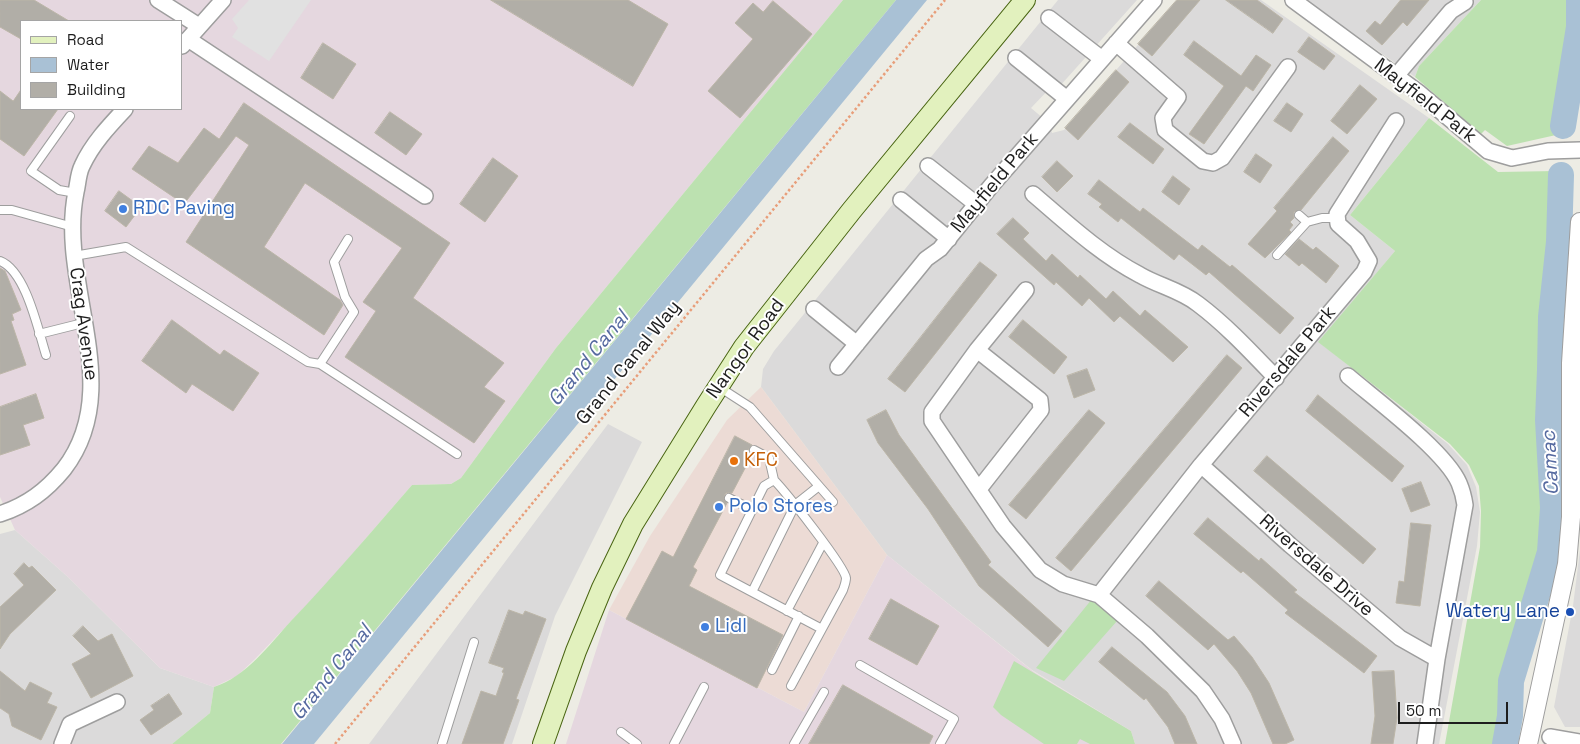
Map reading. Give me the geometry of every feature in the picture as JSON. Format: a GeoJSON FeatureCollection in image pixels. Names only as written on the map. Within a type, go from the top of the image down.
{"type":"FeatureCollection","features":[{"type":"Feature","properties":{"kind":"main road","name":"Nangor Road"},"geometry":{"type":"LineString","coordinates":[[543,744],[576,651],[602,588],[633,524],[744,347],[852,210],[1025,0]]}},
{"type":"Feature","properties":{"kind":"street"},"geometry":{"type":"LineString","coordinates":[[158,0],[199,26]]}},
{"type":"Feature","properties":{"kind":"street"},"geometry":{"type":"LineString","coordinates":[[223,0],[185,43],[426,196]]}},
{"type":"Feature","properties":{"kind":"street","name":"Mayfield Park"},"geometry":{"type":"LineString","coordinates":[[838,367],[926,259],[940,249],[976,204],[1154,0]]}},
{"type":"Feature","properties":{"kind":"street","name":"Mayfield Park"},"geometry":{"type":"LineString","coordinates":[[1293,0],[1396,76],[1488,150],[1512,158],[1548,151],[1576,150]]}},
{"type":"Feature","properties":{"kind":"street"},"geometry":{"type":"LineString","coordinates":[[1396,76],[1451,11],[1465,1]]}},
{"type":"Feature","properties":{"kind":"street"},"geometry":{"type":"LineString","coordinates":[[1049,18],[1102,59]]}},
{"type":"Feature","properties":{"kind":"street"},"geometry":{"type":"LineString","coordinates":[[1116,43],[1178,97],[1163,118],[1165,130],[1203,161],[1213,163],[1222,158],[1288,67]]}},
{"type":"Feature","properties":{"kind":"street"},"geometry":{"type":"LineString","coordinates":[[1016,58],[1067,99]]}},
{"type":"Feature","properties":{"kind":"street","name":"Crag Avenue"},"geometry":{"type":"LineString","coordinates":[[0,514],[21,507],[46,489],[68,463],[86,430],[92,386],[74,256],[73,226],[76,193],[81,167],[102,135],[124,110]]}},
{"type":"Feature","properties":{"kind":"street"},"geometry":{"type":"LineString","coordinates":[[1337,218],[1337,214],[1351,189],[1396,121]]}},
{"type":"Feature","properties":{"kind":"street"},"geometry":{"type":"LineString","coordinates":[[928,166],[976,204]]}},
{"type":"Feature","properties":{"kind":"street"},"geometry":{"type":"LineString","coordinates":[[1033,194],[1111,257],[1141,276],[1171,287],[1198,303],[1243,344],[1276,378]]}},
{"type":"Feature","properties":{"kind":"street"},"geometry":{"type":"LineString","coordinates":[[901,200],[949,238]]}},
{"type":"Feature","properties":{"kind":"street","name":"Riversdale Park"},"geometry":{"type":"LineString","coordinates":[[1099,595],[1201,465],[1364,272],[1369,261],[1357,241],[1338,224],[1337,218]]}},
{"type":"Feature","properties":{"kind":"street"},"geometry":{"type":"LineString","coordinates":[[1528,744],[1568,564],[1571,517],[1571,363],[1580,222]]}},
{"type":"Feature","properties":{"kind":"street"},"geometry":{"type":"LineString","coordinates":[[1026,290],[977,350],[932,412],[932,421],[1004,526],[1040,570],[1063,584],[1099,595],[1147,636],[1203,691],[1222,719],[1232,744]]}},
{"type":"Feature","properties":{"kind":"street"},"geometry":{"type":"LineString","coordinates":[[814,309],[857,344]]}},
{"type":"Feature","properties":{"kind":"street"},"geometry":{"type":"LineString","coordinates":[[977,350],[1040,400],[1041,410],[979,489]]}},
{"type":"Feature","properties":{"kind":"street"},"geometry":{"type":"LineString","coordinates":[[1348,376],[1435,451],[1451,469],[1460,483],[1465,505],[1437,659],[1425,744]]}},
{"type":"Feature","properties":{"kind":"street","name":"Riversdale Drive"},"geometry":{"type":"LineString","coordinates":[[1201,465],[1290,545],[1400,638],[1437,659]]}},
{"type":"Feature","properties":{"kind":"street"},"geometry":{"type":"LineString","coordinates":[[62,744],[70,724],[117,702]]}},
{"type":"Feature","properties":{"kind":"street"},"geometry":{"type":"LineString","coordinates":[[1550,737],[1580,742]]}},
{"type":"Feature","properties":{"kind":"lane"},"geometry":{"type":"LineString","coordinates":[[70,116],[31,171],[58,190],[76,193]]}},
{"type":"Feature","properties":{"kind":"lane"},"geometry":{"type":"LineString","coordinates":[[0,210],[12,210],[73,226]]}},
{"type":"Feature","properties":{"kind":"lane"},"geometry":{"type":"LineString","coordinates":[[1299,215],[1307,222]]}},
{"type":"Feature","properties":{"kind":"lane"},"geometry":{"type":"LineString","coordinates":[[1277,255],[1307,222],[1322,218],[1337,218]]}},
{"type":"Feature","properties":{"kind":"lane"},"geometry":{"type":"LineString","coordinates":[[320,364],[354,312],[345,297],[334,262],[348,239]]}},
{"type":"Feature","properties":{"kind":"lane"},"geometry":{"type":"LineString","coordinates":[[74,256],[126,247],[308,362],[320,364],[457,454]]}},
{"type":"Feature","properties":{"kind":"lane"},"geometry":{"type":"LineString","coordinates":[[0,261],[14,272],[23,287],[46,355]]}},
{"type":"Feature","properties":{"kind":"lane"},"geometry":{"type":"LineString","coordinates":[[39,334],[83,323]]}},
{"type":"Feature","properties":{"kind":"lane"},"geometry":{"type":"LineString","coordinates":[[719,387],[750,407],[833,502]]}},
{"type":"Feature","properties":{"kind":"lane"},"geometry":{"type":"LineString","coordinates":[[754,450],[769,458],[774,480],[796,506],[842,569],[846,578],[843,590],[791,686]]}},
{"type":"Feature","properties":{"kind":"lane"},"geometry":{"type":"LineString","coordinates":[[774,480],[764,486],[720,575],[822,629]]}},
{"type":"Feature","properties":{"kind":"lane"},"geometry":{"type":"LineString","coordinates":[[752,592],[796,506],[819,486]]}},
{"type":"Feature","properties":{"kind":"lane"},"geometry":{"type":"LineString","coordinates":[[730,498],[752,510]]}},
{"type":"Feature","properties":{"kind":"lane"},"geometry":{"type":"LineString","coordinates":[[787,611],[823,543]]}},
{"type":"Feature","properties":{"kind":"lane"},"geometry":{"type":"LineString","coordinates":[[772,670],[799,616]]}},
{"type":"Feature","properties":{"kind":"lane"},"geometry":{"type":"LineString","coordinates":[[442,744],[474,642]]}},
{"type":"Feature","properties":{"kind":"lane"},"geometry":{"type":"LineString","coordinates":[[860,665],[954,718],[940,744]]}},
{"type":"Feature","properties":{"kind":"lane"},"geometry":{"type":"LineString","coordinates":[[674,744],[704,687]]}},
{"type":"Feature","properties":{"kind":"lane"},"geometry":{"type":"LineString","coordinates":[[794,744],[824,692]]}},
{"type":"Feature","properties":{"kind":"lane"},"geometry":{"type":"LineString","coordinates":[[621,732],[637,744]]}},
{"type":"Feature","properties":{"kind":"path","name":"Grand Canal Way"},"geometry":{"type":"LineString","coordinates":[[335,744],[945,0]]}},
{"type":"Feature","properties":{"kind":"shaded area"},"geometry":{"type":"Polygon","coordinates":[[[0,0],[843,0],[556,348],[461,478],[451,484],[412,485],[323,588],[237,676],[214,687],[160,668],[68,577],[15,530],[0,497],[0,0]]]}},
{"type":"Feature","properties":{"kind":"shaded area"},"geometry":{"type":"Polygon","coordinates":[[[249,0],[311,0],[269,61],[232,37],[238,28],[232,19],[249,0]]]}},
{"type":"Feature","properties":{"kind":"shaded area"},"geometry":{"type":"Polygon","coordinates":[[[1058,0],[1137,0],[1059,87],[1052,86],[1031,108],[1050,124],[1052,133],[1064,130],[1177,0],[1261,0],[1429,118],[1350,215],[1395,251],[1319,342],[1448,444],[1467,465],[1476,487],[1480,512],[1477,546],[1439,744],[1135,744],[1131,731],[1032,670],[887,555],[761,387],[763,369],[774,351],[1058,0]]]}},
{"type":"Feature","properties":{"kind":"shaded area"},"geometry":{"type":"Polygon","coordinates":[[[1306,0],[1481,0],[1419,66],[1415,77],[1306,0]]]}},
{"type":"Feature","properties":{"kind":"shaded area"},"geometry":{"type":"Polygon","coordinates":[[[761,387],[887,555],[804,712],[609,610],[650,536],[727,420],[761,387]]]}},
{"type":"Feature","properties":{"kind":"shaded area"},"geometry":{"type":"Polygon","coordinates":[[[608,424],[642,442],[555,616],[512,744],[369,744],[608,424]]]}},
{"type":"Feature","properties":{"kind":"shaded area"},"geometry":{"type":"Polygon","coordinates":[[[15,530],[68,577],[160,668],[214,687],[210,713],[172,744],[0,744],[0,534],[15,530]]]}},
{"type":"Feature","properties":{"kind":"shaded area"},"geometry":{"type":"Polygon","coordinates":[[[1580,550],[1580,727],[1565,727],[1554,707],[1573,606],[1580,550]]]}},
{"type":"Feature","properties":{"kind":"shaded area"},"geometry":{"type":"Polygon","coordinates":[[[887,555],[1034,672],[1131,731],[1135,744],[566,744],[609,610],[804,712],[887,555]]]}},
{"type":"Feature","properties":{"kind":"green space"},"geometry":{"type":"Polygon","coordinates":[[[843,0],[896,0],[281,744],[172,744],[210,713],[214,687],[236,676],[256,659],[337,571],[412,485],[451,484],[461,478],[556,348],[843,0]]]}},
{"type":"Feature","properties":{"kind":"green space"},"geometry":{"type":"Polygon","coordinates":[[[1481,0],[1573,0],[1574,29],[1564,78],[1556,135],[1507,146],[1485,130],[1481,134],[1415,77],[1419,66],[1481,0]]]}},
{"type":"Feature","properties":{"kind":"green space"},"geometry":{"type":"Polygon","coordinates":[[[1429,118],[1498,172],[1556,171],[1555,243],[1548,316],[1544,419],[1547,507],[1546,549],[1518,636],[1508,680],[1505,718],[1499,744],[1445,744],[1480,547],[1481,511],[1479,486],[1469,465],[1450,444],[1318,342],[1395,251],[1350,215],[1429,118]]]}},
{"type":"Feature","properties":{"kind":"green space"},"geometry":{"type":"Polygon","coordinates":[[[1092,599],[1117,621],[1064,681],[1036,668],[1092,599]]]}},
{"type":"Feature","properties":{"kind":"green space"},"geometry":{"type":"Polygon","coordinates":[[[1014,661],[1131,731],[1135,744],[1090,744],[1080,739],[1077,744],[1044,744],[1001,715],[993,707],[1014,661]]]}},
{"type":"Feature","properties":{"kind":"water"},"geometry":{"type":"Polygon","coordinates":[[[896,0],[927,0],[314,744],[282,744],[896,0]]]}},
{"type":"Feature","properties":{"kind":"building"},"geometry":{"type":"Polygon","coordinates":[[[0,0],[34,0],[67,20],[20,20],[20,38],[0,27],[0,0]]]}},
{"type":"Feature","properties":{"kind":"building"},"geometry":{"type":"Polygon","coordinates":[[[491,0],[628,0],[668,24],[633,86],[491,0]]]}},
{"type":"Feature","properties":{"kind":"building"},"geometry":{"type":"Polygon","coordinates":[[[1177,0],[1200,0],[1152,56],[1138,44],[1177,0]]]}},
{"type":"Feature","properties":{"kind":"building"},"geometry":{"type":"Polygon","coordinates":[[[1226,0],[1257,0],[1283,19],[1273,33],[1226,0]]]}},
{"type":"Feature","properties":{"kind":"building"},"geometry":{"type":"Polygon","coordinates":[[[1401,0],[1429,0],[1407,26],[1403,22],[1382,45],[1366,31],[1375,21],[1380,25],[1401,0]]]}},
{"type":"Feature","properties":{"kind":"building"},"geometry":{"type":"Polygon","coordinates":[[[773,1],[812,34],[740,118],[708,91],[753,39],[735,23],[753,3],[763,12],[773,1]]]}},
{"type":"Feature","properties":{"kind":"building"},"geometry":{"type":"Polygon","coordinates":[[[1309,37],[1335,56],[1324,70],[1298,52],[1309,37]]]}},
{"type":"Feature","properties":{"kind":"building"},"geometry":{"type":"Polygon","coordinates":[[[1194,41],[1241,76],[1256,55],[1271,65],[1253,91],[1246,86],[1204,144],[1189,134],[1224,86],[1184,55],[1194,41]]]}},
{"type":"Feature","properties":{"kind":"building"},"geometry":{"type":"Polygon","coordinates":[[[323,43],[356,64],[333,99],[301,78],[323,43]]]}},
{"type":"Feature","properties":{"kind":"building"},"geometry":{"type":"Polygon","coordinates":[[[1116,70],[1129,82],[1078,140],[1065,128],[1116,70]]]}},
{"type":"Feature","properties":{"kind":"building"},"geometry":{"type":"Polygon","coordinates":[[[1360,85],[1377,99],[1347,134],[1331,121],[1360,85]]]}},
{"type":"Feature","properties":{"kind":"building"},"geometry":{"type":"Polygon","coordinates":[[[0,91],[13,101],[20,91],[20,110],[57,110],[24,156],[0,139],[0,91]]]}},
{"type":"Feature","properties":{"kind":"building"},"geometry":{"type":"Polygon","coordinates":[[[244,103],[450,243],[413,298],[504,363],[484,387],[505,401],[474,443],[345,357],[376,311],[363,302],[402,248],[305,183],[264,247],[340,300],[343,305],[324,335],[186,242],[249,145],[236,136],[184,204],[132,169],[149,146],[178,163],[204,128],[219,139],[244,103]]]}},
{"type":"Feature","properties":{"kind":"building"},"geometry":{"type":"Polygon","coordinates":[[[1287,103],[1303,114],[1291,132],[1274,121],[1287,103]]]}},
{"type":"Feature","properties":{"kind":"building"},"geometry":{"type":"Polygon","coordinates":[[[390,112],[422,134],[406,155],[375,133],[390,112]]]}},
{"type":"Feature","properties":{"kind":"building"},"geometry":{"type":"Polygon","coordinates":[[[1130,123],[1164,149],[1153,164],[1118,137],[1130,123]]]}},
{"type":"Feature","properties":{"kind":"building"},"geometry":{"type":"Polygon","coordinates":[[[1333,137],[1349,151],[1301,210],[1294,212],[1294,218],[1290,222],[1293,225],[1289,230],[1291,232],[1265,258],[1248,244],[1277,211],[1274,208],[1333,137]]]}},
{"type":"Feature","properties":{"kind":"building"},"geometry":{"type":"Polygon","coordinates":[[[1256,154],[1272,165],[1260,183],[1244,172],[1256,154]]]}},
{"type":"Feature","properties":{"kind":"building"},"geometry":{"type":"Polygon","coordinates":[[[493,158],[518,176],[485,222],[460,204],[493,158]]]}},
{"type":"Feature","properties":{"kind":"building"},"geometry":{"type":"Polygon","coordinates":[[[1057,161],[1073,176],[1057,192],[1042,177],[1057,161]]]}},
{"type":"Feature","properties":{"kind":"building"},"geometry":{"type":"Polygon","coordinates":[[[1173,176],[1190,189],[1179,205],[1162,192],[1173,176]]]}},
{"type":"Feature","properties":{"kind":"building"},"geometry":{"type":"Polygon","coordinates":[[[1099,180],[1140,212],[1143,208],[1198,250],[1202,245],[1230,267],[1232,265],[1294,318],[1280,334],[1209,272],[1206,275],[1179,254],[1174,260],[1121,218],[1118,222],[1099,207],[1102,204],[1088,194],[1099,180]]]}},
{"type":"Feature","properties":{"kind":"building","name":"RDC Paving"},"geometry":{"type":"Polygon","coordinates":[[[119,191],[141,207],[126,227],[105,211],[119,191]]]}},
{"type":"Feature","properties":{"kind":"building"},"geometry":{"type":"Polygon","coordinates":[[[1013,218],[1029,233],[1023,239],[1046,261],[1052,254],[1078,278],[1080,275],[1106,299],[1113,291],[1140,316],[1145,310],[1188,347],[1173,362],[1120,316],[1114,322],[1089,298],[1082,306],[1056,282],[1054,285],[997,234],[1013,218]]]}},
{"type":"Feature","properties":{"kind":"building"},"geometry":{"type":"Polygon","coordinates":[[[1299,239],[1313,250],[1316,247],[1339,266],[1326,283],[1302,263],[1299,266],[1285,254],[1299,239]]]}},
{"type":"Feature","properties":{"kind":"building"},"geometry":{"type":"Polygon","coordinates":[[[980,262],[997,275],[905,392],[888,379],[980,262]]]}},
{"type":"Feature","properties":{"kind":"building"},"geometry":{"type":"Polygon","coordinates":[[[0,268],[5,271],[21,310],[12,314],[14,320],[11,321],[26,365],[0,374],[0,268]]]}},
{"type":"Feature","properties":{"kind":"building"},"geometry":{"type":"Polygon","coordinates":[[[172,320],[220,355],[224,350],[259,373],[233,411],[192,384],[186,393],[142,361],[172,320]]]}},
{"type":"Feature","properties":{"kind":"building"},"geometry":{"type":"Polygon","coordinates":[[[1023,320],[1067,357],[1054,374],[1009,337],[1023,320]]]}},
{"type":"Feature","properties":{"kind":"building"},"geometry":{"type":"Polygon","coordinates":[[[1227,355],[1242,368],[1071,571],[1056,558],[1227,355]]]}},
{"type":"Feature","properties":{"kind":"building"},"geometry":{"type":"Polygon","coordinates":[[[1087,369],[1095,390],[1074,398],[1067,376],[1087,369]]]}},
{"type":"Feature","properties":{"kind":"building"},"geometry":{"type":"Polygon","coordinates":[[[36,394],[44,418],[23,425],[30,445],[0,455],[0,407],[36,394]]]}},
{"type":"Feature","properties":{"kind":"building"},"geometry":{"type":"Polygon","coordinates":[[[1318,395],[1404,466],[1392,482],[1306,411],[1318,395]]]}},
{"type":"Feature","properties":{"kind":"building"},"geometry":{"type":"Polygon","coordinates":[[[886,410],[899,435],[991,562],[988,565],[1062,631],[1048,647],[979,586],[928,509],[878,443],[867,420],[886,410]]]}},
{"type":"Feature","properties":{"kind":"building"},"geometry":{"type":"Polygon","coordinates":[[[1089,410],[1105,423],[1026,519],[1009,505],[1089,410]]]}},
{"type":"Feature","properties":{"kind":"building","name":"Lidl"},"geometry":{"type":"Polygon","coordinates":[[[735,436],[752,445],[748,450],[752,455],[732,493],[726,493],[724,496],[727,503],[693,567],[697,570],[689,586],[783,635],[757,688],[626,619],[662,551],[673,557],[735,436]]]}},
{"type":"Feature","properties":{"kind":"building"},"geometry":{"type":"Polygon","coordinates":[[[1267,456],[1376,549],[1363,564],[1254,471],[1267,456]]]}},
{"type":"Feature","properties":{"kind":"building"},"geometry":{"type":"Polygon","coordinates":[[[1421,482],[1430,505],[1411,512],[1402,489],[1421,482]]]}},
{"type":"Feature","properties":{"kind":"building"},"geometry":{"type":"Polygon","coordinates":[[[1208,518],[1259,561],[1261,558],[1297,590],[1294,592],[1377,656],[1364,673],[1285,613],[1288,610],[1243,571],[1241,573],[1194,534],[1208,518]]]}},
{"type":"Feature","properties":{"kind":"building"},"geometry":{"type":"Polygon","coordinates":[[[1411,523],[1431,525],[1420,606],[1396,603],[1399,581],[1404,582],[1411,523]]]}},
{"type":"Feature","properties":{"kind":"building"},"geometry":{"type":"Polygon","coordinates":[[[24,563],[29,568],[32,566],[56,590],[10,634],[0,649],[0,607],[24,585],[14,574],[24,563]]]}},
{"type":"Feature","properties":{"kind":"building"},"geometry":{"type":"Polygon","coordinates":[[[1159,581],[1228,640],[1234,636],[1252,657],[1269,683],[1294,740],[1285,744],[1273,744],[1251,693],[1237,671],[1214,644],[1208,650],[1146,596],[1159,581]]]}},
{"type":"Feature","properties":{"kind":"building"},"geometry":{"type":"Polygon","coordinates":[[[891,599],[939,626],[917,665],[869,639],[891,599]]]}},
{"type":"Feature","properties":{"kind":"building"},"geometry":{"type":"Polygon","coordinates":[[[509,610],[523,615],[525,611],[546,619],[516,699],[519,700],[503,744],[462,744],[481,691],[496,696],[504,668],[489,663],[509,610]]]}},
{"type":"Feature","properties":{"kind":"building"},"geometry":{"type":"Polygon","coordinates":[[[83,626],[98,641],[112,634],[133,676],[91,698],[72,664],[91,654],[73,636],[83,626]]]}},
{"type":"Feature","properties":{"kind":"building"},"geometry":{"type":"Polygon","coordinates":[[[1112,647],[1167,692],[1185,716],[1197,744],[1175,744],[1168,727],[1146,698],[1144,700],[1099,662],[1112,647]]]}},
{"type":"Feature","properties":{"kind":"building"},"geometry":{"type":"Polygon","coordinates":[[[0,671],[25,691],[30,682],[52,693],[47,703],[57,707],[41,740],[12,726],[9,714],[0,708],[0,671]]]}},
{"type":"Feature","properties":{"kind":"building"},"geometry":{"type":"Polygon","coordinates":[[[1394,671],[1397,718],[1393,744],[1371,744],[1375,716],[1372,672],[1394,671]]]}},
{"type":"Feature","properties":{"kind":"building"},"geometry":{"type":"Polygon","coordinates":[[[843,685],[933,736],[929,744],[809,744],[843,685]]]}},
{"type":"Feature","properties":{"kind":"building"},"geometry":{"type":"Polygon","coordinates":[[[169,694],[182,714],[151,735],[140,720],[154,710],[151,706],[169,694]]]}},
{"type":"Feature","properties":{"kind":"waterway","name":"Camac"},"geometry":{"type":"LineString","coordinates":[[1563,126],[1579,27],[1579,0]]}},
{"type":"Feature","properties":{"kind":"waterway","name":"Camac"},"geometry":{"type":"LineString","coordinates":[[1505,744],[1510,716],[1511,681],[1550,552],[1553,508],[1548,420],[1551,317],[1559,242],[1561,175]]}},
{"type":"Feature","properties":{"kind":"place","name":"RDC Paving"},"geometry":{"type":"Point","coordinates":[123,209]}},
{"type":"Feature","properties":{"kind":"place","name":"KFC"},"geometry":{"type":"Point","coordinates":[734,461]}},
{"type":"Feature","properties":{"kind":"place","name":"Polo Stores"},"geometry":{"type":"Point","coordinates":[719,507]}},
{"type":"Feature","properties":{"kind":"place","name":"Watery Lane"},"geometry":{"type":"Point","coordinates":[1570,612]}},
{"type":"Feature","properties":{"kind":"place","name":"Lidl"},"geometry":{"type":"Point","coordinates":[705,627]}},
{"type":"Feature","properties":{"kind":"water label","name":"Grand Canal"},"geometry":{"type":"Point","coordinates":[589,359]}},
{"type":"Feature","properties":{"kind":"water label","name":"Grand Canal"},"geometry":{"type":"Point","coordinates":[332,673]}}]}
